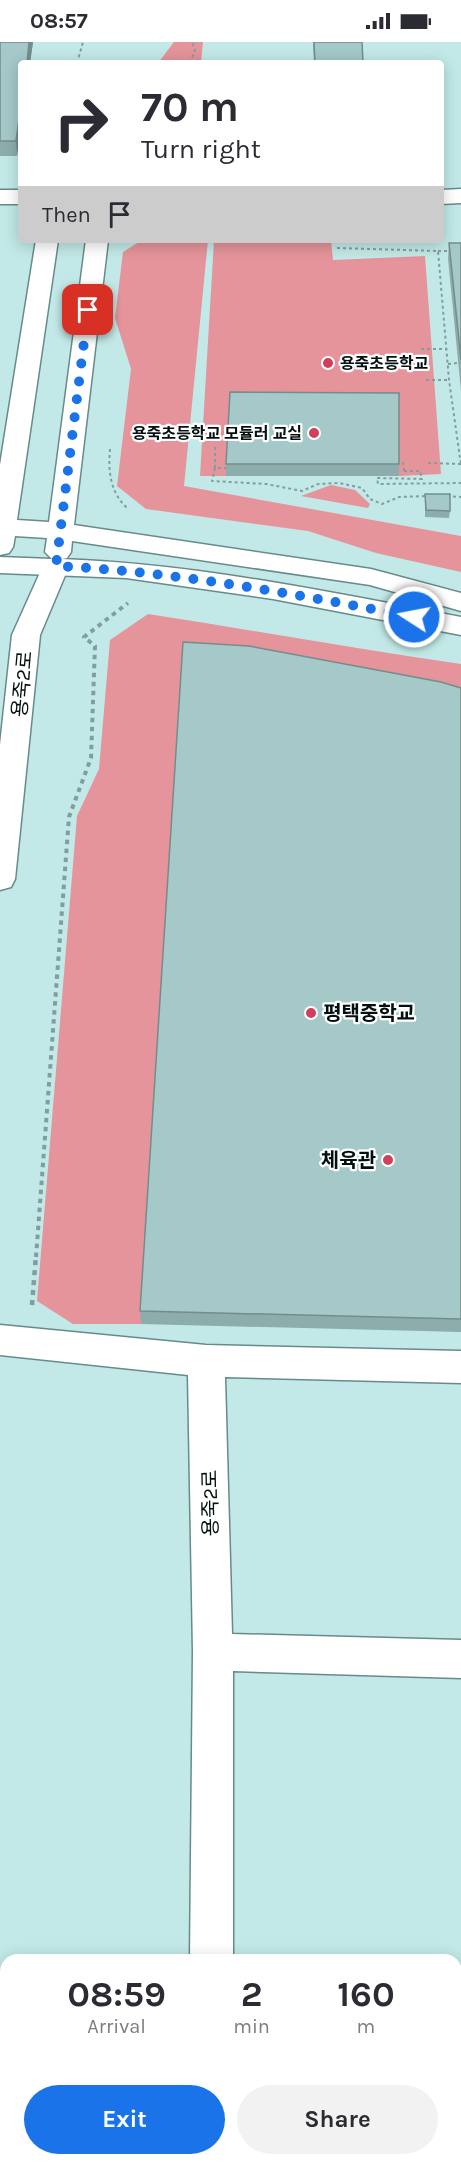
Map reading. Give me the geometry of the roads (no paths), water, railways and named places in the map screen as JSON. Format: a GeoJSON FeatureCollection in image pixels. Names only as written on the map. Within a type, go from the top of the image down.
{"type":"FeatureCollection","features":[{"type":"Feature","properties":{"kind":"street"},"geometry":{"type":"LineString","coordinates":[[444,196],[461,196]]}},
{"type":"Feature","properties":{"kind":"street"},"geometry":{"type":"LineString","coordinates":[[0,197],[18,197]]}},
{"type":"Feature","properties":{"kind":"street"},"geometry":{"type":"LineString","coordinates":[[0,209],[18,209]]}},
{"type":"Feature","properties":{"kind":"street"},"geometry":{"type":"LineString","coordinates":[[444,212],[461,212]]}},
{"type":"Feature","properties":{"kind":"street"},"geometry":{"type":"LineString","coordinates":[[47,243],[1,534],[61,531],[371,577],[461,602]]}},
{"type":"Feature","properties":{"kind":"street","name":"용죽2로"},"geometry":{"type":"LineString","coordinates":[[0,879],[26,635],[56,566],[97,243]]}},
{"type":"Feature","properties":{"kind":"street"},"geometry":{"type":"LineString","coordinates":[[0,565],[126,570],[273,590],[461,626]]}},
{"type":"Feature","properties":{"kind":"street"},"geometry":{"type":"LineString","coordinates":[[0,1340],[206,1362],[461,1367]]}},
{"type":"Feature","properties":{"kind":"street","name":"용죽2로"},"geometry":{"type":"LineString","coordinates":[[206,1362],[213,1652],[212,1954]]}},
{"type":"Feature","properties":{"kind":"street"},"geometry":{"type":"LineString","coordinates":[[213,1652],[461,1659]]}},
{"type":"Feature","properties":{"kind":"place","name":"용죽초등학교"},"geometry":{"type":"Point","coordinates":[328,363]}},
{"type":"Feature","properties":{"kind":"place","name":"용죽초등학교 모듈러 교실"},"geometry":{"type":"Point","coordinates":[314,433]}},
{"type":"Feature","properties":{"kind":"place","name":"평택중학교"},"geometry":{"type":"Point","coordinates":[311,1013]}},
{"type":"Feature","properties":{"kind":"place","name":"체육관"},"geometry":{"type":"Point","coordinates":[388,1160]}}]}
